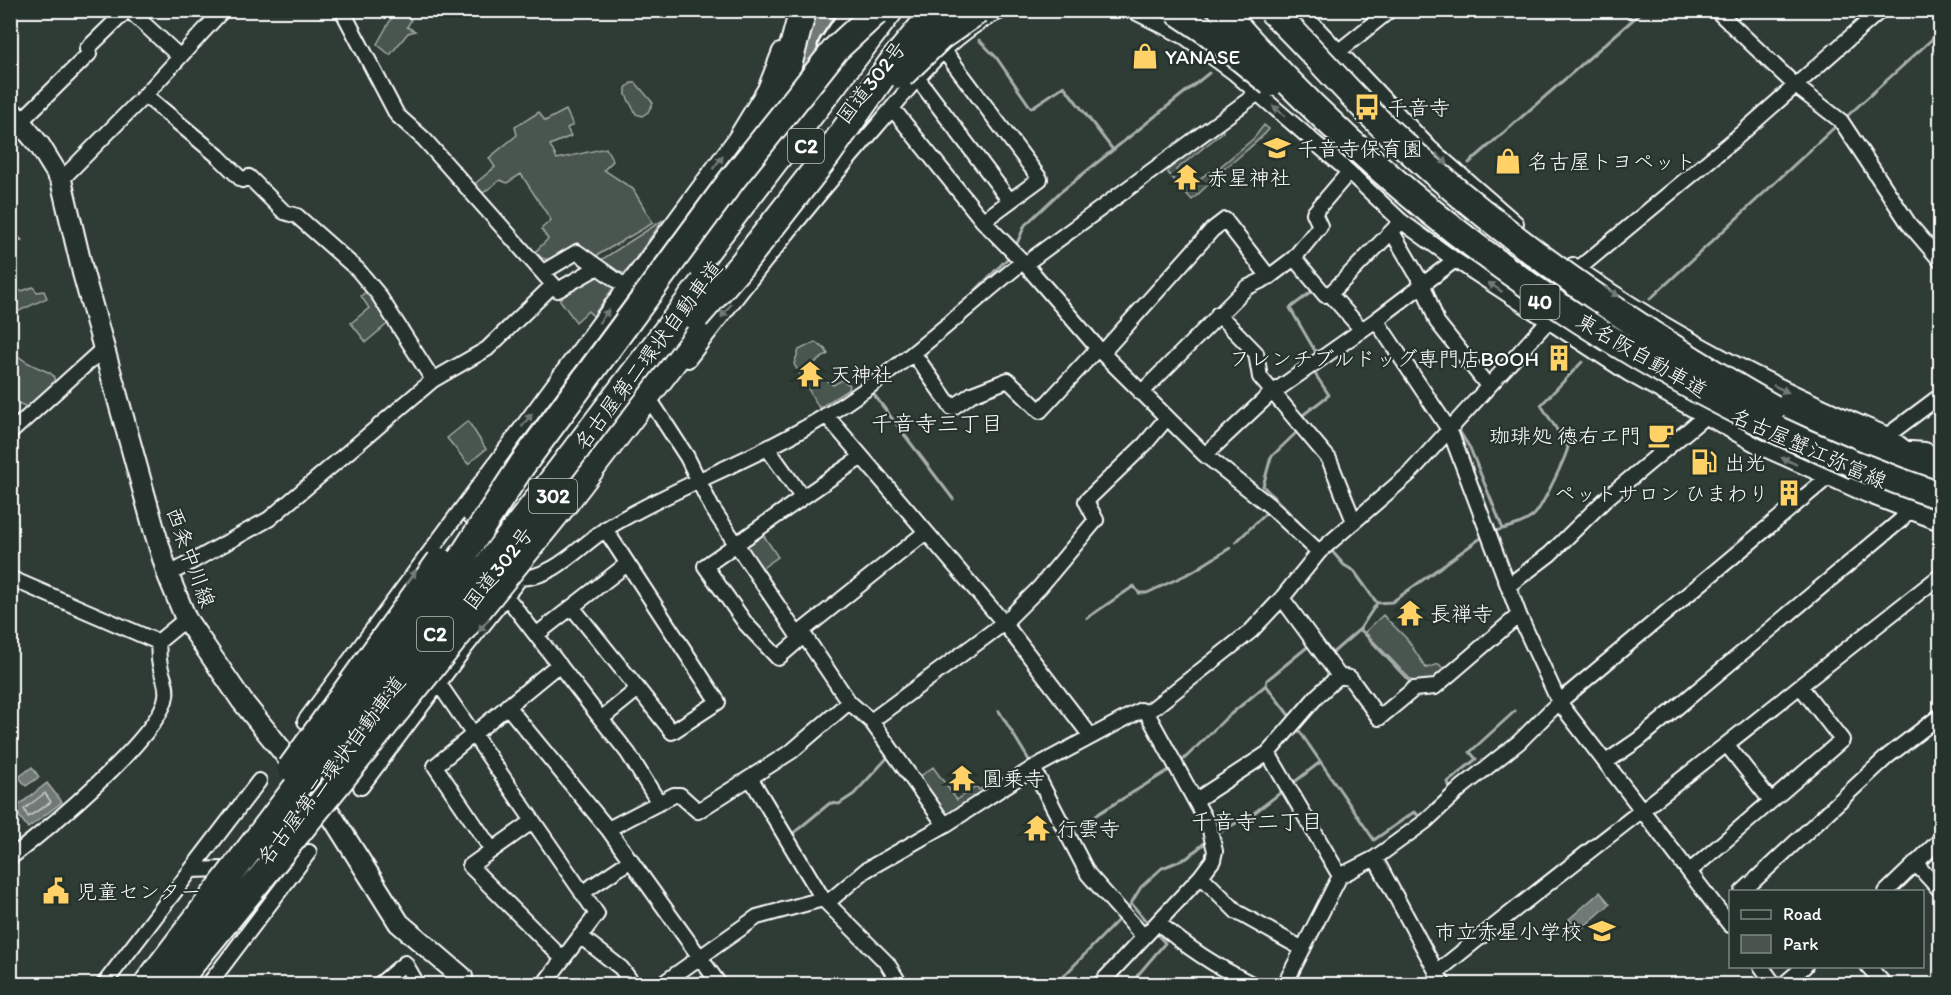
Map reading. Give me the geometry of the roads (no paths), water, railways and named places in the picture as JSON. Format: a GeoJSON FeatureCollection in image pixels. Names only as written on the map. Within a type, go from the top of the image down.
{"type":"FeatureCollection","features":[{"type":"Feature","properties":{"kind":"highway"},"geometry":{"type":"LineString","coordinates":[[731,181],[759,132],[786,73],[803,10]]}},
{"type":"Feature","properties":{"kind":"highway","name":"国道302号"},"geometry":{"type":"LineString","coordinates":[[134,984],[360,691],[702,236],[773,135],[854,10]]}},
{"type":"Feature","properties":{"kind":"highway"},"geometry":{"type":"LineString","coordinates":[[731,181],[836,49],[878,10]]}},
{"type":"Feature","properties":{"kind":"highway","name":"名古屋第二環状自動車道"},"geometry":{"type":"LineString","coordinates":[[146,984],[890,10]]}},
{"type":"Feature","properties":{"kind":"highway","name":"国道302号"},"geometry":{"type":"LineString","coordinates":[[179,984],[757,231],[911,19],[929,10]]}},
{"type":"Feature","properties":{"kind":"highway"},"geometry":{"type":"LineString","coordinates":[[488,565],[531,517],[641,378],[690,325],[750,254],[828,154],[891,64],[936,10]]}},
{"type":"Feature","properties":{"kind":"highway"},"geometry":{"type":"LineString","coordinates":[[690,325],[747,273],[779,239],[842,161],[879,102],[908,68],[940,37],[979,10]]}},
{"type":"Feature","properties":{"kind":"highway"},"geometry":{"type":"LineString","coordinates":[[1175,10],[1208,32],[1407,192]]}},
{"type":"Feature","properties":{"kind":"highway","name":"東名阪自動車道"},"geometry":{"type":"LineString","coordinates":[[1222,10],[1316,109],[1407,192],[1529,286],[1642,357],[1726,404],[1814,446],[1941,496]]}},
{"type":"Feature","properties":{"kind":"highway","name":"東名阪自動車道"},"geometry":{"type":"LineString","coordinates":[[1244,10],[1351,121],[1420,183],[1493,241],[1572,296],[1653,345],[1773,408],[1941,479]]}},
{"type":"Feature","properties":{"kind":"highway"},"geometry":{"type":"LineString","coordinates":[[1271,10],[1399,128]]}},
{"type":"Feature","properties":{"kind":"highway"},"geometry":{"type":"LineString","coordinates":[[1286,10],[1399,128],[1447,184],[1540,257],[1658,338],[1773,408]]}},
{"type":"Feature","properties":{"kind":"highway","name":"名古屋第二環状自動車道"},"geometry":{"type":"LineString","coordinates":[[167,984],[911,19]]}},
{"type":"Feature","properties":{"kind":"highway","name":"C2"},"geometry":{"type":"LineString","coordinates":[[404,646],[510,483],[731,181]]}},
{"type":"Feature","properties":{"kind":"highway"},"geometry":{"type":"LineString","coordinates":[[174,984],[567,500],[681,351],[757,231]]}},
{"type":"Feature","properties":{"kind":"highway"},"geometry":{"type":"LineString","coordinates":[[1661,377],[1715,417],[1941,510]]}},
{"type":"Feature","properties":{"kind":"highway"},"geometry":{"type":"LineString","coordinates":[[146,984],[257,814],[475,512],[520,455],[586,390]]}},
{"type":"Feature","properties":{"kind":"main road","name":"名古屋蟹江弥富線"},"geometry":{"type":"LineString","coordinates":[[1199,10],[1371,168],[1459,254],[1551,316],[1598,339],[1661,377],[1807,450],[1941,504]]}},
{"type":"Feature","properties":{"kind":"main road","name":"名古屋蟹江弥富線"},"geometry":{"type":"LineString","coordinates":[[1262,10],[1314,67],[1427,175],[1478,217],[1574,276],[1694,362],[1783,405],[1884,441],[1941,470]]}},
{"type":"Feature","properties":{"kind":"main road","name":"西条中川線"},"geometry":{"type":"LineString","coordinates":[[15,116],[61,180],[83,273],[168,575],[186,619],[236,693],[321,799],[399,923],[462,977],[455,984]]}},
{"type":"Feature","properties":{"kind":"street"},"geometry":{"type":"LineString","coordinates":[[15,116],[88,54],[87,49],[128,10],[180,57]]}},
{"type":"Feature","properties":{"kind":"street"},"geometry":{"type":"LineString","coordinates":[[61,180],[145,95],[223,10]]}},
{"type":"Feature","properties":{"kind":"street"},"geometry":{"type":"LineString","coordinates":[[342,10],[396,115],[424,139],[553,285],[558,290],[598,267]]}},
{"type":"Feature","properties":{"kind":"street"},"geometry":{"type":"LineString","coordinates":[[305,721],[752,114],[776,63],[789,10]]}},
{"type":"Feature","properties":{"kind":"street"},"geometry":{"type":"LineString","coordinates":[[361,787],[462,652],[742,290],[892,108],[942,55],[979,23],[1004,10]]}},
{"type":"Feature","properties":{"kind":"street"},"geometry":{"type":"LineString","coordinates":[[1131,10],[1185,38],[1258,93],[1349,172],[1396,226],[1437,322],[1488,386]]}},
{"type":"Feature","properties":{"kind":"street"},"geometry":{"type":"LineString","coordinates":[[1300,10],[1340,52],[1399,128],[1427,175]]}},
{"type":"Feature","properties":{"kind":"street"},"geometry":{"type":"LineString","coordinates":[[1314,67],[1340,52],[1390,10]]}},
{"type":"Feature","properties":{"kind":"street"},"geometry":{"type":"LineString","coordinates":[[1716,10],[1797,87],[1841,121],[1909,224],[1941,260]]}},
{"type":"Feature","properties":{"kind":"street"},"geometry":{"type":"LineString","coordinates":[[1147,713],[1251,630],[1282,598],[1319,552],[1353,519],[1409,474],[1551,316],[1574,276],[1797,87],[1881,10]]}},
{"type":"Feature","properties":{"kind":"street"},"geometry":{"type":"LineString","coordinates":[[911,19],[1040,178],[983,221]]}},
{"type":"Feature","properties":{"kind":"street"},"geometry":{"type":"LineString","coordinates":[[918,79],[1010,201]]}},
{"type":"Feature","properties":{"kind":"street"},"geometry":{"type":"LineString","coordinates":[[519,579],[532,578],[549,571],[605,529],[768,449],[826,415],[914,354],[971,304],[1016,256],[1258,93]]}},
{"type":"Feature","properties":{"kind":"street"},"geometry":{"type":"LineString","coordinates":[[145,95],[218,156],[242,180],[249,177],[284,212],[297,216],[358,270],[378,294],[433,381]]}},
{"type":"Feature","properties":{"kind":"street"},"geometry":{"type":"LineString","coordinates":[[892,108],[983,221],[1141,393],[1204,455],[1293,526],[1319,552]]}},
{"type":"Feature","properties":{"kind":"street"},"geometry":{"type":"LineString","coordinates":[[1399,128],[1486,198],[1574,276]]}},
{"type":"Feature","properties":{"kind":"street"},"geometry":{"type":"LineString","coordinates":[[1141,393],[1246,288],[1269,277],[1294,258],[1320,226],[1314,213],[1349,172]]}},
{"type":"Feature","properties":{"kind":"street"},"geometry":{"type":"LineString","coordinates":[[914,354],[952,408],[972,394],[1008,380],[1040,411],[1205,238],[1225,220],[1269,277]]}},
{"type":"Feature","properties":{"kind":"street"},"geometry":{"type":"LineString","coordinates":[[1204,455],[1272,394],[1423,285],[1459,254],[1396,226]]}},
{"type":"Feature","properties":{"kind":"street"},"geometry":{"type":"LineString","coordinates":[[1294,258],[1325,295],[1330,294],[1396,226]]}},
{"type":"Feature","properties":{"kind":"street"},"geometry":{"type":"LineString","coordinates":[[645,262],[702,236]]}},
{"type":"Feature","properties":{"kind":"street"},"geometry":{"type":"LineString","coordinates":[[543,272],[577,252],[626,287]]}},
{"type":"Feature","properties":{"kind":"street"},"geometry":{"type":"LineString","coordinates":[[168,575],[269,519],[433,381],[487,349],[553,285]]}},
{"type":"Feature","properties":{"kind":"street"},"geometry":{"type":"LineString","coordinates":[[1330,294],[1362,330]]}},
{"type":"Feature","properties":{"kind":"street"},"geometry":{"type":"LineString","coordinates":[[1218,314],[1256,353],[1260,377],[1329,459],[1353,519]]}},
{"type":"Feature","properties":{"kind":"street"},"geometry":{"type":"LineString","coordinates":[[1551,316],[1629,374],[1715,417],[1827,478],[1941,523]]}},
{"type":"Feature","properties":{"kind":"street"},"geometry":{"type":"LineString","coordinates":[[1376,320],[1450,431],[1519,615],[1559,702],[1690,871],[1726,907]]}},
{"type":"Feature","properties":{"kind":"street"},"geometry":{"type":"LineString","coordinates":[[1598,339],[1615,365]]}},
{"type":"Feature","properties":{"kind":"street"},"geometry":{"type":"LineString","coordinates":[[10,433],[105,347]]}},
{"type":"Feature","properties":{"kind":"street"},"geometry":{"type":"LineString","coordinates":[[1629,374],[1661,377]]}},
{"type":"Feature","properties":{"kind":"street"},"geometry":{"type":"LineString","coordinates":[[1884,441],[1941,396]]}},
{"type":"Feature","properties":{"kind":"street"},"geometry":{"type":"LineString","coordinates":[[654,406],[687,457],[712,508],[798,637]]}},
{"type":"Feature","properties":{"kind":"street"},"geometry":{"type":"LineString","coordinates":[[826,415],[1004,623],[1090,735]]}},
{"type":"Feature","properties":{"kind":"street"},"geometry":{"type":"LineString","coordinates":[[1508,586],[1550,554],[1608,497],[1715,417]]}},
{"type":"Feature","properties":{"kind":"street"},"geometry":{"type":"LineString","coordinates":[[871,721],[1004,623],[1039,588],[1096,520],[1086,501],[1145,444],[1167,419]]}},
{"type":"Feature","properties":{"kind":"street"},"geometry":{"type":"LineString","coordinates":[[1884,441],[1941,456]]}},
{"type":"Feature","properties":{"kind":"street"},"geometry":{"type":"LineString","coordinates":[[768,449],[802,497]]}},
{"type":"Feature","properties":{"kind":"street"},"geometry":{"type":"LineString","coordinates":[[862,457],[705,566],[746,624],[778,658],[798,637],[926,532]]}},
{"type":"Feature","properties":{"kind":"street"},"geometry":{"type":"LineString","coordinates":[[1285,984],[1340,876],[1375,858],[1426,821],[1461,788],[1519,742],[1559,702],[1827,478]]}},
{"type":"Feature","properties":{"kind":"street"},"geometry":{"type":"LineString","coordinates":[[1606,762],[1647,732],[1901,520],[1907,511]]}},
{"type":"Feature","properties":{"kind":"street"},"geometry":{"type":"LineString","coordinates":[[572,607],[672,732],[718,702],[605,529]]}},
{"type":"Feature","properties":{"kind":"street"},"geometry":{"type":"LineString","coordinates":[[536,635],[627,564]]}},
{"type":"Feature","properties":{"kind":"street"},"geometry":{"type":"LineString","coordinates":[[1375,858],[1440,978],[1566,867],[1644,812],[1941,576]]}},
{"type":"Feature","properties":{"kind":"street"},"geometry":{"type":"LineString","coordinates":[[10,578],[158,642]]}},
{"type":"Feature","properties":{"kind":"street"},"geometry":{"type":"LineString","coordinates":[[506,596],[628,753],[659,803]]}},
{"type":"Feature","properties":{"kind":"street"},"geometry":{"type":"LineString","coordinates":[[1282,598],[1339,676],[1350,678],[1380,718],[1414,689],[1435,687],[1519,615]]}},
{"type":"Feature","properties":{"kind":"street"},"geometry":{"type":"LineString","coordinates":[[158,642],[186,619]]}},
{"type":"Feature","properties":{"kind":"street"},"geometry":{"type":"LineString","coordinates":[[360,691],[376,624]]}},
{"type":"Feature","properties":{"kind":"street"},"geometry":{"type":"LineString","coordinates":[[798,637],[807,638],[849,702],[871,721],[945,825]]}},
{"type":"Feature","properties":{"kind":"street"},"geometry":{"type":"LineString","coordinates":[[10,858],[66,815],[98,784],[153,723],[166,695],[158,642]]}},
{"type":"Feature","properties":{"kind":"street"},"geometry":{"type":"LineString","coordinates":[[421,667],[462,652]]}},
{"type":"Feature","properties":{"kind":"street"},"geometry":{"type":"LineString","coordinates":[[492,850],[435,766],[559,664]]}},
{"type":"Feature","properties":{"kind":"street"},"geometry":{"type":"LineString","coordinates":[[1196,800],[1268,753],[1318,695],[1339,676]]}},
{"type":"Feature","properties":{"kind":"street"},"geometry":{"type":"LineString","coordinates":[[439,684],[597,914],[544,984]]}},
{"type":"Feature","properties":{"kind":"street"},"geometry":{"type":"LineString","coordinates":[[1690,871],[1842,740],[1800,686]]}},
{"type":"Feature","properties":{"kind":"street"},"geometry":{"type":"LineString","coordinates":[[602,718],[638,689]]}},
{"type":"Feature","properties":{"kind":"street"},"geometry":{"type":"LineString","coordinates":[[608,830],[659,803],[680,795],[698,812],[792,751],[849,702]]}},
{"type":"Feature","properties":{"kind":"street"},"geometry":{"type":"LineString","coordinates":[[507,706],[631,860],[719,984]]}},
{"type":"Feature","properties":{"kind":"street"},"geometry":{"type":"LineString","coordinates":[[662,984],[757,917],[825,901],[866,870],[945,825],[1033,768],[1090,735],[1141,710],[1147,713],[1196,800],[1209,826],[1215,851],[1213,860],[1201,876],[1100,984]]}},
{"type":"Feature","properties":{"kind":"street"},"geometry":{"type":"LineString","coordinates":[[1743,890],[1888,756],[1941,716]]}},
{"type":"Feature","properties":{"kind":"street"},"geometry":{"type":"LineString","coordinates":[[1727,744],[1771,801]]}},
{"type":"Feature","properties":{"kind":"street"},"geometry":{"type":"LineString","coordinates":[[1268,753],[1340,876]]}},
{"type":"Feature","properties":{"kind":"street"},"geometry":{"type":"LineString","coordinates":[[1033,768],[1088,874],[1143,936]]}},
{"type":"Feature","properties":{"kind":"street"},"geometry":{"type":"LineString","coordinates":[[751,779],[825,901],[887,963],[898,981],[896,984]]}},
{"type":"Feature","properties":{"kind":"street"},"geometry":{"type":"LineString","coordinates":[[104,984],[259,782]]}},
{"type":"Feature","properties":{"kind":"street"},"geometry":{"type":"LineString","coordinates":[[533,821],[470,866],[563,959]]}},
{"type":"Feature","properties":{"kind":"street"},"geometry":{"type":"LineString","coordinates":[[1887,890],[1941,840]]}},
{"type":"Feature","properties":{"kind":"street"},"geometry":{"type":"LineString","coordinates":[[209,984],[309,852]]}},
{"type":"Feature","properties":{"kind":"street"},"geometry":{"type":"LineString","coordinates":[[582,893],[631,860]]}},
{"type":"Feature","properties":{"kind":"street"},"geometry":{"type":"LineString","coordinates":[[1915,863],[1941,890]]}},
{"type":"Feature","properties":{"kind":"street"},"geometry":{"type":"LineString","coordinates":[[191,870],[223,869]]}},
{"type":"Feature","properties":{"kind":"street"},"geometry":{"type":"LineString","coordinates":[[1201,876],[1237,912],[1303,949]]}},
{"type":"Feature","properties":{"kind":"street"},"geometry":{"type":"LineString","coordinates":[[240,904],[244,938]]}},
{"type":"Feature","properties":{"kind":"street"},"geometry":{"type":"LineString","coordinates":[[1159,923],[1184,945],[1213,965],[1252,984]]}},
{"type":"Feature","properties":{"kind":"street"},"geometry":{"type":"LineString","coordinates":[[580,936],[621,968],[633,984]]}},
{"type":"Feature","properties":{"kind":"street"},"geometry":{"type":"LineString","coordinates":[[380,984],[405,963],[417,984]]}},
{"type":"Feature","properties":{"kind":"street"},"geometry":{"type":"LineString","coordinates":[[1762,968],[1774,984]]}},
{"type":"Feature","properties":{"kind":"street"},"geometry":{"type":"LineString","coordinates":[[1791,983],[1803,968]]}},
{"type":"Feature","properties":{"kind":"street"},"geometry":{"type":"LineString","coordinates":[[1870,968],[1884,984]]}},
{"type":"Feature","properties":{"kind":"water"},"geometry":{"type":"Polygon","coordinates":[[[804,11],[842,11],[806,66],[794,61],[804,11]]]}},
{"type":"Feature","properties":{"kind":"water"},"geometry":{"type":"Polygon","coordinates":[[[32,767],[39,777],[26,786],[19,777],[32,767]]]}},
{"type":"Feature","properties":{"kind":"water"},"geometry":{"type":"Polygon","coordinates":[[[47,783],[62,802],[28,828],[14,809],[47,783]]]}},
{"type":"Feature","properties":{"kind":"water"},"geometry":{"type":"Polygon","coordinates":[[[1600,892],[1610,904],[1579,931],[1569,919],[1600,892]]]}},
{"type":"Feature","properties":{"kind":"waterway"},"geometry":{"type":"LineString","coordinates":[[1625,10],[1632,20]]}},
{"type":"Feature","properties":{"kind":"waterway"},"geometry":{"type":"LineString","coordinates":[[1469,163],[1644,10]]}},
{"type":"Feature","properties":{"kind":"waterway"},"geometry":{"type":"LineString","coordinates":[[1845,118],[1940,32]]}},
{"type":"Feature","properties":{"kind":"waterway"},"geometry":{"type":"LineString","coordinates":[[979,40],[996,57],[1031,108],[1064,86],[1113,150]]}},
{"type":"Feature","properties":{"kind":"waterway"},"geometry":{"type":"LineString","coordinates":[[1015,248],[1025,225],[1058,194],[1209,73]]}},
{"type":"Feature","properties":{"kind":"waterway"},"geometry":{"type":"LineString","coordinates":[[1650,299],[1837,125]]}},
{"type":"Feature","properties":{"kind":"waterway"},"geometry":{"type":"LineString","coordinates":[[10,230],[21,240]]}},
{"type":"Feature","properties":{"kind":"waterway"},"geometry":{"type":"LineString","coordinates":[[973,293],[1010,256]]}},
{"type":"Feature","properties":{"kind":"waterway"},"geometry":{"type":"LineString","coordinates":[[1314,290],[1290,308],[1318,356]]}},
{"type":"Feature","properties":{"kind":"waterway"},"geometry":{"type":"LineString","coordinates":[[1492,532],[1526,520],[1539,509],[1568,447],[1541,405],[1582,362]]}},
{"type":"Feature","properties":{"kind":"waterway"},"geometry":{"type":"LineString","coordinates":[[1299,418],[1329,395],[1313,371]]}},
{"type":"Feature","properties":{"kind":"waterway"},"geometry":{"type":"LineString","coordinates":[[872,392],[953,499]]}},
{"type":"Feature","properties":{"kind":"waterway"},"geometry":{"type":"LineString","coordinates":[[1458,429],[1470,448],[1503,529]]}},
{"type":"Feature","properties":{"kind":"waterway"},"geometry":{"type":"LineString","coordinates":[[1298,431],[1271,457],[1263,486],[1319,543]]}},
{"type":"Feature","properties":{"kind":"waterway"},"geometry":{"type":"LineString","coordinates":[[1236,542],[1269,510]]}},
{"type":"Feature","properties":{"kind":"waterway"},"geometry":{"type":"LineString","coordinates":[[1330,655],[1360,629],[1377,603],[1392,602],[1485,535]]}},
{"type":"Feature","properties":{"kind":"waterway"},"geometry":{"type":"LineString","coordinates":[[1087,618],[1134,586],[1139,593],[1147,593],[1192,572],[1230,548]]}},
{"type":"Feature","properties":{"kind":"waterway"},"geometry":{"type":"LineString","coordinates":[[1330,549],[1344,565],[1354,571],[1377,603]]}},
{"type":"Feature","properties":{"kind":"waterway"},"geometry":{"type":"LineString","coordinates":[[18,589],[70,612]]}},
{"type":"Feature","properties":{"kind":"waterway"},"geometry":{"type":"LineString","coordinates":[[1360,629],[1413,685]]}},
{"type":"Feature","properties":{"kind":"waterway"},"geometry":{"type":"LineString","coordinates":[[1291,718],[1266,685],[1267,680],[1311,644]]}},
{"type":"Feature","properties":{"kind":"waterway"},"geometry":{"type":"LineString","coordinates":[[1180,763],[1226,718],[1266,685]]}},
{"type":"Feature","properties":{"kind":"waterway"},"geometry":{"type":"LineString","coordinates":[[999,711],[1029,760]]}},
{"type":"Feature","properties":{"kind":"waterway"},"geometry":{"type":"LineString","coordinates":[[1296,726],[1374,840],[1414,812],[1419,816],[1450,789],[1448,782],[1476,759],[1470,752],[1515,711]]}},
{"type":"Feature","properties":{"kind":"waterway"},"geometry":{"type":"LineString","coordinates":[[790,836],[830,803],[839,804],[854,794],[889,756]]}},
{"type":"Feature","properties":{"kind":"waterway"},"geometry":{"type":"LineString","coordinates":[[1292,784],[1319,763]]}},
{"type":"Feature","properties":{"kind":"waterway"},"geometry":{"type":"LineString","coordinates":[[1096,815],[1171,769]]}},
{"type":"Feature","properties":{"kind":"waterway"},"geometry":{"type":"LineString","coordinates":[[1215,835],[1254,813],[1284,790]]}},
{"type":"Feature","properties":{"kind":"waterway"},"geometry":{"type":"LineString","coordinates":[[1127,910],[1141,887],[1162,868],[1187,858],[1208,840]]}},
{"type":"Feature","properties":{"kind":"waterway"},"geometry":{"type":"LineString","coordinates":[[1131,903],[1149,925]]}},
{"type":"Feature","properties":{"kind":"waterway"},"geometry":{"type":"LineString","coordinates":[[1056,984],[1121,917]]}},
{"type":"Feature","properties":{"kind":"waterway"},"geometry":{"type":"LineString","coordinates":[[1142,984],[1137,976],[1165,943],[1155,932]]}},
{"type":"Feature","properties":{"kind":"place","name":"YANASE"},"geometry":{"type":"Point","coordinates":[1145,56]}},
{"type":"Feature","properties":{"kind":"place","name":"千音寺"},"geometry":{"type":"Point","coordinates":[1367,107]}},
{"type":"Feature","properties":{"kind":"place","name":"千音寺保育園"},"geometry":{"type":"Point","coordinates":[1277,148]}},
{"type":"Feature","properties":{"kind":"place","name":"名古屋トヨペット"},"geometry":{"type":"Point","coordinates":[1508,161]}},
{"type":"Feature","properties":{"kind":"place","name":"赤星神社"},"geometry":{"type":"Point","coordinates":[1187,177]}},
{"type":"Feature","properties":{"kind":"place","name":"フレンチブルドッグ専門店BOOH"},"geometry":{"type":"Point","coordinates":[1559,358]}},
{"type":"Feature","properties":{"kind":"place","name":"天神社"},"geometry":{"type":"Point","coordinates":[810,374]}},
{"type":"Feature","properties":{"kind":"place","name":"珈琲処 徳右ヱ門"},"geometry":{"type":"Point","coordinates":[1661,435]}},
{"type":"Feature","properties":{"kind":"place","name":"出光"},"geometry":{"type":"Point","coordinates":[1704,462]}},
{"type":"Feature","properties":{"kind":"place","name":"ペットサロン ひまわり"},"geometry":{"type":"Point","coordinates":[1789,493]}},
{"type":"Feature","properties":{"kind":"place","name":"長禅寺"},"geometry":{"type":"Point","coordinates":[1410,613]}},
{"type":"Feature","properties":{"kind":"place","name":"圓乗寺"},"geometry":{"type":"Point","coordinates":[962,778]}},
{"type":"Feature","properties":{"kind":"place","name":"行雲寺"},"geometry":{"type":"Point","coordinates":[1037,828]}},
{"type":"Feature","properties":{"kind":"place","name":"児童センター"},"geometry":{"type":"Point","coordinates":[56,891]}},
{"type":"Feature","properties":{"kind":"place","name":"市立赤星小学校"},"geometry":{"type":"Point","coordinates":[1602,931]}},
{"type":"Feature","properties":{"kind":"district","name":"千音寺三丁目"},"geometry":{"type":"Point","coordinates":[937,423]}},
{"type":"Feature","properties":{"kind":"district","name":"千音寺二丁目"},"geometry":{"type":"Point","coordinates":[1257,821]}}]}
